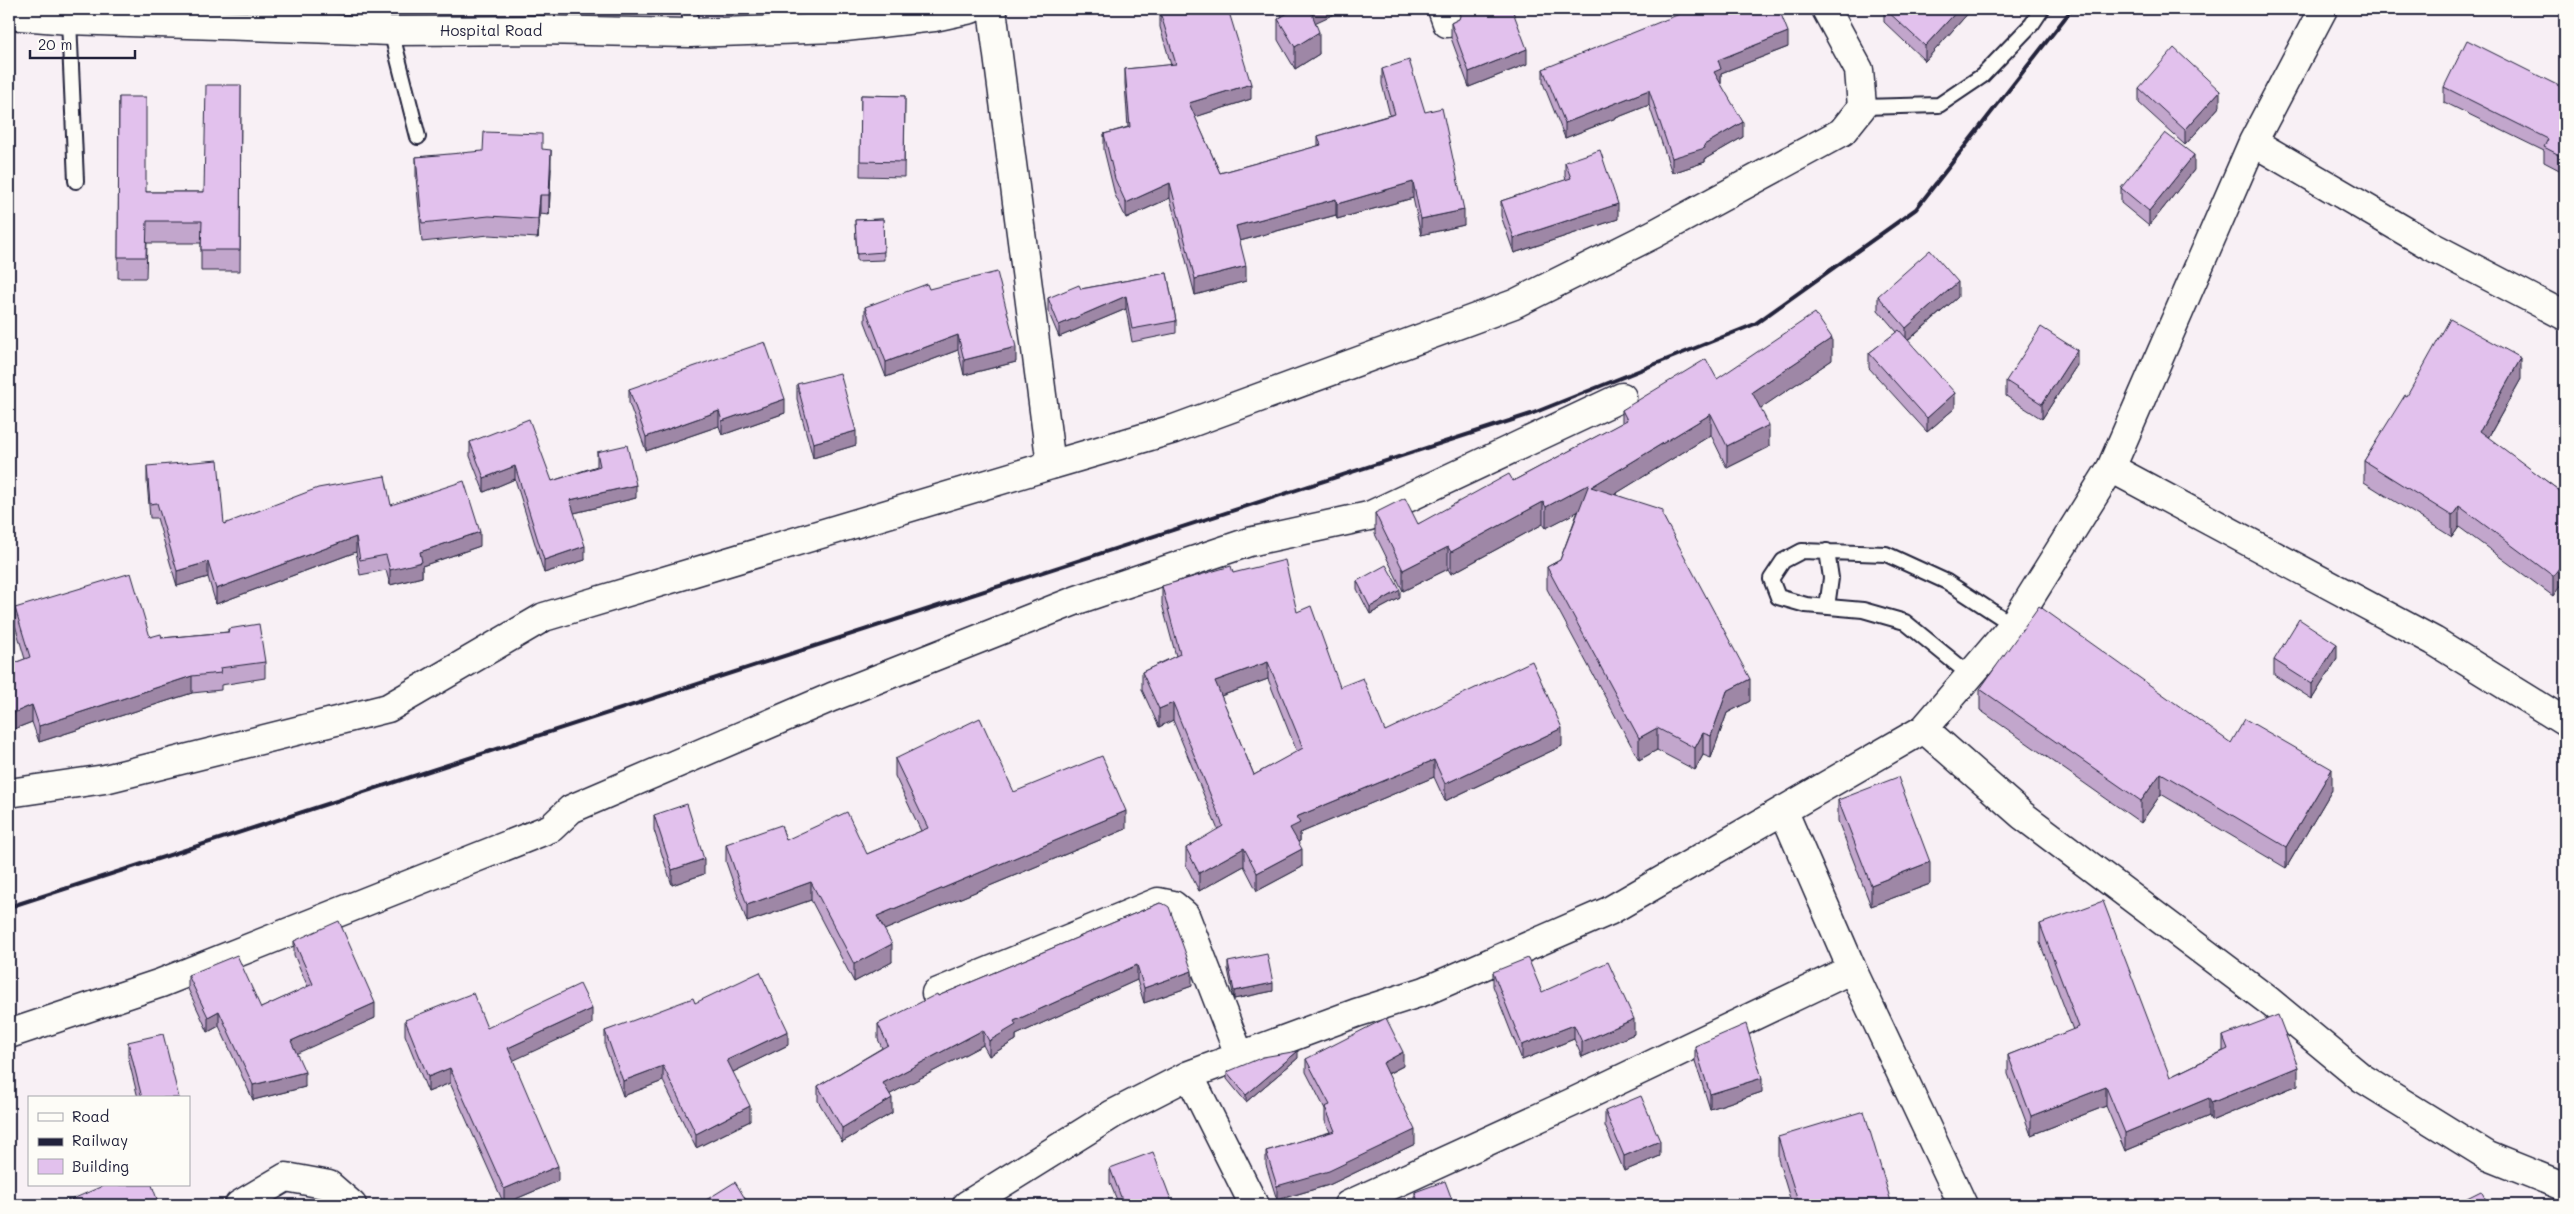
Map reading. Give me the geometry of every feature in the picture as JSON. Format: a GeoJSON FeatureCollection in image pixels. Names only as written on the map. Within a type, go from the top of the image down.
{"type":"FeatureCollection","features":[{"type":"Feature","properties":{"kind":"street","name":"Hospital Road"},"geometry":{"type":"LineString","coordinates":[[9,15],[69,20],[391,31],[538,30],[690,21],[836,28],[934,17],[971,9]]}},
{"type":"Feature","properties":{"kind":"street"},"geometry":{"type":"LineString","coordinates":[[992,9],[1051,465]]}},
{"type":"Feature","properties":{"kind":"street"},"geometry":{"type":"LineString","coordinates":[[9,793],[105,779],[388,708],[544,617],[1174,429],[1514,304],[1654,234],[1842,132],[1862,106],[1858,70],[1826,9]]}},
{"type":"Feature","properties":{"kind":"street"},"geometry":{"type":"LineString","coordinates":[[967,1205],[1112,1114],[1189,1074],[1240,1057],[1277,1041],[1356,1013],[1425,991],[1609,912],[1924,729],[2013,625],[2110,468],[2253,142],[2323,9]]}},
{"type":"Feature","properties":{"kind":"street"},"geometry":{"type":"LineString","coordinates":[[2253,142],[2428,245],[2565,316]]}},
{"type":"Feature","properties":{"kind":"street"},"geometry":{"type":"LineString","coordinates":[[9,1034],[162,983],[551,828],[571,809],[593,801],[639,778],[832,696],[1077,600],[1249,542],[1369,516],[1622,397]]}},
{"type":"Feature","properties":{"kind":"street"},"geometry":{"type":"LineString","coordinates":[[2110,468],[2434,640],[2565,722]]}},
{"type":"Feature","properties":{"kind":"street"},"geometry":{"type":"LineString","coordinates":[[1924,729],[2022,815],[2270,1001],[2362,1078],[2488,1156],[2565,1187]]}},
{"type":"Feature","properties":{"kind":"street"},"geometry":{"type":"LineString","coordinates":[[1784,812],[1852,969],[1963,1205]]}},
{"type":"Feature","properties":{"kind":"street"},"geometry":{"type":"LineString","coordinates":[[936,993],[1158,902],[1173,905],[1185,915],[1240,1057]]}},
{"type":"Feature","properties":{"kind":"street"},"geometry":{"type":"LineString","coordinates":[[1348,1205],[1571,1103],[1852,969]]}},
{"type":"Feature","properties":{"kind":"street"},"geometry":{"type":"LineString","coordinates":[[1189,1074],[1254,1205]]}},
{"type":"Feature","properties":{"kind":"street"},"geometry":{"type":"LineString","coordinates":[[239,1205],[286,1176],[329,1184],[352,1205]]}},
{"type":"Feature","properties":{"kind":"lane"},"geometry":{"type":"LineString","coordinates":[[1862,106],[1939,105],[1982,76],[2032,24],[2042,9]]}},
{"type":"Feature","properties":{"kind":"lane"},"geometry":{"type":"LineString","coordinates":[[69,20],[76,181]]}},
{"type":"Feature","properties":{"kind":"lane"},"geometry":{"type":"LineString","coordinates":[[391,31],[418,137]]}},
{"type":"Feature","properties":{"kind":"lane"},"geometry":{"type":"LineString","coordinates":[[1970,676],[1906,622],[1863,610],[1806,605],[1778,597],[1771,579],[1783,561],[1802,551],[1886,554],[1947,582],[2013,625]]}},
{"type":"Feature","properties":{"kind":"lane"},"geometry":{"type":"LineString","coordinates":[[1827,551],[1831,578],[1827,607]]}},
{"type":"Feature","properties":{"kind":"shaded area"},"geometry":{"type":"Polygon","coordinates":[[[531,9],[918,9],[868,23],[530,12],[531,9]]]}},
{"type":"Feature","properties":{"kind":"building"},"geometry":{"type":"Polygon","coordinates":[[[1169,9],[1228,9],[1251,84],[1189,103],[1220,173],[1321,145],[1318,136],[1395,114],[1382,69],[1409,60],[1425,112],[1442,108],[1464,210],[1421,219],[1413,182],[1337,204],[1336,199],[1236,226],[1246,266],[1195,279],[1170,183],[1126,203],[1115,179],[1104,134],[1130,127],[1125,69],[1176,64],[1160,12],[1169,9]]]}},
{"type":"Feature","properties":{"kind":"building"},"geometry":{"type":"Polygon","coordinates":[[[1290,9],[1310,9],[1319,32],[1295,47],[1278,19],[1291,11],[1290,9]]]}},
{"type":"Feature","properties":{"kind":"building"},"geometry":{"type":"Polygon","coordinates":[[[1473,9],[1512,9],[1527,49],[1469,72],[1451,23],[1459,19],[1461,13],[1473,9]]]}},
{"type":"Feature","properties":{"kind":"building"},"geometry":{"type":"Polygon","coordinates":[[[1692,9],[1779,9],[1788,32],[1718,60],[1721,69],[1714,72],[1743,122],[1704,145],[1705,148],[1672,158],[1649,90],[1565,123],[1543,69],[1692,9]]]}},
{"type":"Feature","properties":{"kind":"building"},"geometry":{"type":"Polygon","coordinates":[[[1885,9],[1959,9],[1925,46],[1885,9]]]}},
{"type":"Feature","properties":{"kind":"building"},"geometry":{"type":"Polygon","coordinates":[[[2467,40],[2565,89],[2565,158],[2544,147],[2548,139],[2444,87],[2467,40]]]}},
{"type":"Feature","properties":{"kind":"building"},"geometry":{"type":"Polygon","coordinates":[[[2174,48],[2220,91],[2185,130],[2139,88],[2174,48]]]}},
{"type":"Feature","properties":{"kind":"building"},"geometry":{"type":"Polygon","coordinates":[[[206,85],[241,85],[240,250],[201,250],[202,221],[147,221],[146,257],[118,257],[119,97],[146,97],[146,192],[204,192],[206,85]]]}},
{"type":"Feature","properties":{"kind":"building"},"geometry":{"type":"Polygon","coordinates":[[[861,95],[905,96],[904,162],[860,161],[861,95]]]}},
{"type":"Feature","properties":{"kind":"building"},"geometry":{"type":"Polygon","coordinates":[[[484,132],[542,134],[542,149],[551,150],[549,195],[540,195],[538,219],[489,216],[422,223],[416,157],[483,151],[484,132]]]}},
{"type":"Feature","properties":{"kind":"building"},"geometry":{"type":"Polygon","coordinates":[[[2165,133],[2194,155],[2149,211],[2121,188],[2165,133]]]}},
{"type":"Feature","properties":{"kind":"building"},"geometry":{"type":"Polygon","coordinates":[[[1600,150],[1618,204],[1514,238],[1501,201],[1571,178],[1565,162],[1600,150]]]}},
{"type":"Feature","properties":{"kind":"building"},"geometry":{"type":"Polygon","coordinates":[[[883,219],[884,252],[857,254],[855,220],[883,219]]]}},
{"type":"Feature","properties":{"kind":"building"},"geometry":{"type":"Polygon","coordinates":[[[1930,250],[1958,282],[1906,328],[1878,296],[1930,250]]]}},
{"type":"Feature","properties":{"kind":"building"},"geometry":{"type":"Polygon","coordinates":[[[997,272],[1016,347],[964,360],[958,335],[886,362],[865,307],[927,284],[929,289],[997,272]]]}},
{"type":"Feature","properties":{"kind":"building"},"geometry":{"type":"Polygon","coordinates":[[[1167,273],[1176,321],[1132,329],[1126,296],[1059,325],[1048,298],[1079,285],[1081,289],[1167,273]]]}},
{"type":"Feature","properties":{"kind":"building"},"geometry":{"type":"Polygon","coordinates":[[[1815,313],[1832,338],[1752,392],[1769,425],[1727,446],[1711,414],[1591,487],[1663,510],[1663,516],[1750,679],[1727,691],[1711,736],[1703,733],[1695,748],[1657,728],[1639,738],[1547,567],[1560,560],[1589,484],[1546,507],[1543,502],[1451,552],[1448,547],[1403,570],[1375,513],[1405,498],[1418,524],[1509,474],[1513,481],[1627,420],[1622,410],[1706,359],[1717,379],[1815,313]]]}},
{"type":"Feature","properties":{"kind":"building"},"geometry":{"type":"Polygon","coordinates":[[[2450,319],[2521,358],[2480,431],[2565,495],[2565,560],[2553,576],[2459,506],[2452,516],[2364,461],[2405,395],[2407,396],[2450,319]]]}},
{"type":"Feature","properties":{"kind":"building"},"geometry":{"type":"Polygon","coordinates":[[[2041,327],[2077,350],[2042,404],[2006,381],[2041,327]]]}},
{"type":"Feature","properties":{"kind":"building"},"geometry":{"type":"Polygon","coordinates":[[[1899,330],[1955,393],[1927,418],[1869,353],[1899,330]]]}},
{"type":"Feature","properties":{"kind":"building"},"geometry":{"type":"Polygon","coordinates":[[[765,342],[785,399],[722,421],[719,411],[646,437],[629,389],[765,342]]]}},
{"type":"Feature","properties":{"kind":"building"},"geometry":{"type":"Polygon","coordinates":[[[840,373],[856,431],[813,443],[797,384],[840,373]]]}},
{"type":"Feature","properties":{"kind":"building"},"geometry":{"type":"Polygon","coordinates":[[[529,419],[552,481],[600,466],[597,452],[627,445],[636,485],[570,500],[585,546],[544,560],[515,466],[484,478],[470,442],[529,419]]]}},
{"type":"Feature","properties":{"kind":"building"},"geometry":{"type":"Polygon","coordinates":[[[218,460],[224,524],[318,488],[385,476],[391,505],[464,481],[480,532],[420,552],[422,562],[390,570],[386,555],[360,560],[356,537],[216,589],[208,562],[177,571],[157,503],[150,504],[147,466],[218,460]]]}},
{"type":"Feature","properties":{"kind":"building"},"geometry":{"type":"Polygon","coordinates":[[[1285,560],[1297,612],[1311,606],[1340,687],[1363,678],[1385,731],[1532,661],[1562,728],[1445,784],[1434,760],[1296,817],[1300,823],[1290,828],[1302,849],[1257,873],[1244,848],[1199,873],[1186,848],[1223,826],[1173,703],[1159,709],[1142,672],[1180,654],[1162,586],[1231,566],[1233,573],[1285,560]],[[1268,662],[1215,681],[1254,775],[1303,748],[1268,662]]]}},
{"type":"Feature","properties":{"kind":"building"},"geometry":{"type":"Polygon","coordinates":[[[1386,565],[1400,590],[1370,607],[1357,581],[1386,565]]]}},
{"type":"Feature","properties":{"kind":"building"},"geometry":{"type":"Polygon","coordinates":[[[131,573],[150,637],[161,634],[162,638],[229,632],[228,629],[259,624],[265,662],[220,668],[221,673],[192,676],[39,726],[32,705],[9,715],[9,665],[30,657],[15,608],[131,573]]]}},
{"type":"Feature","properties":{"kind":"building"},"geometry":{"type":"Polygon","coordinates":[[[2039,606],[2231,743],[2245,719],[2332,769],[2286,847],[2161,773],[2141,801],[1980,689],[2039,606]]]}},
{"type":"Feature","properties":{"kind":"building"},"geometry":{"type":"Polygon","coordinates":[[[2299,619],[2337,644],[2312,684],[2274,660],[2299,619]]]}},
{"type":"Feature","properties":{"kind":"building"},"geometry":{"type":"Polygon","coordinates":[[[980,718],[1014,792],[1102,756],[1126,811],[877,916],[892,944],[854,964],[811,882],[747,905],[726,844],[781,825],[786,840],[847,812],[867,854],[928,828],[895,759],[980,718]]]}},
{"type":"Feature","properties":{"kind":"building"},"geometry":{"type":"Polygon","coordinates":[[[1898,777],[1930,862],[1871,885],[1838,800],[1898,777]]]}},
{"type":"Feature","properties":{"kind":"building"},"geometry":{"type":"Polygon","coordinates":[[[687,804],[704,859],[672,870],[654,815],[687,804]]]}},
{"type":"Feature","properties":{"kind":"building"},"geometry":{"type":"Polygon","coordinates":[[[2103,901],[2170,1077],[2228,1049],[2223,1036],[2278,1015],[2298,1067],[2211,1103],[2209,1098],[2125,1133],[2106,1087],[2031,1116],[2008,1055],[2079,1027],[2040,924],[2103,901]]]}},
{"type":"Feature","properties":{"kind":"building"},"geometry":{"type":"Polygon","coordinates":[[[1160,903],[1169,907],[1192,971],[1144,988],[1137,965],[1014,1021],[1016,1025],[989,1041],[983,1030],[883,1083],[892,1098],[842,1128],[818,1086],[888,1045],[878,1024],[937,994],[938,996],[1160,903]]]}},
{"type":"Feature","properties":{"kind":"building"},"geometry":{"type":"Polygon","coordinates":[[[339,921],[375,1003],[291,1041],[305,1072],[253,1085],[219,1011],[208,1017],[188,975],[237,955],[261,1008],[313,984],[294,941],[339,921]]]}},
{"type":"Feature","properties":{"kind":"building"},"geometry":{"type":"Polygon","coordinates":[[[1267,954],[1273,983],[1234,991],[1228,962],[1267,954]]]}},
{"type":"Feature","properties":{"kind":"building"},"geometry":{"type":"Polygon","coordinates":[[[1528,958],[1542,992],[1608,962],[1634,1019],[1582,1042],[1574,1025],[1522,1045],[1493,972],[1528,958]]]}},
{"type":"Feature","properties":{"kind":"building"},"geometry":{"type":"Polygon","coordinates":[[[760,972],[788,1031],[727,1060],[750,1106],[696,1134],[663,1066],[623,1081],[605,1031],[693,998],[695,1003],[760,972]]]}},
{"type":"Feature","properties":{"kind":"building"},"geometry":{"type":"Polygon","coordinates":[[[580,984],[592,1009],[508,1048],[558,1166],[504,1189],[450,1068],[428,1077],[405,1020],[473,993],[487,1028],[580,984]]]}},
{"type":"Feature","properties":{"kind":"building"},"geometry":{"type":"Polygon","coordinates":[[[1386,1018],[1403,1052],[1383,1063],[1415,1130],[1329,1171],[1277,1186],[1266,1151],[1335,1131],[1325,1107],[1330,1105],[1306,1059],[1386,1018]]]}},
{"type":"Feature","properties":{"kind":"building"},"geometry":{"type":"Polygon","coordinates":[[[1746,1024],[1762,1078],[1710,1094],[1695,1046],[1746,1024]]]}},
{"type":"Feature","properties":{"kind":"building"},"geometry":{"type":"Polygon","coordinates":[[[163,1034],[178,1096],[142,1096],[128,1042],[163,1034]]]}},
{"type":"Feature","properties":{"kind":"building"},"geometry":{"type":"Polygon","coordinates":[[[1298,1051],[1246,1095],[1227,1072],[1263,1057],[1298,1051]]]}},
{"type":"Feature","properties":{"kind":"building"},"geometry":{"type":"Polygon","coordinates":[[[1641,1096],[1660,1141],[1624,1156],[1605,1111],[1641,1096]]]}},
{"type":"Feature","properties":{"kind":"building"},"geometry":{"type":"Polygon","coordinates":[[[1864,1111],[1892,1205],[1799,1205],[1778,1137],[1864,1111]]]}},
{"type":"Feature","properties":{"kind":"building"},"geometry":{"type":"Polygon","coordinates":[[[1153,1152],[1173,1205],[1124,1205],[1110,1168],[1153,1152]]]}},
{"type":"Feature","properties":{"kind":"building"},"geometry":{"type":"Polygon","coordinates":[[[1445,1181],[1454,1205],[1411,1205],[1418,1202],[1415,1192],[1445,1181]]]}},
{"type":"Feature","properties":{"kind":"building"},"geometry":{"type":"Polygon","coordinates":[[[735,1182],[749,1205],[698,1205],[735,1182]]]}},
{"type":"Feature","properties":{"kind":"building"},"geometry":{"type":"Polygon","coordinates":[[[103,1186],[152,1186],[159,1205],[59,1205],[103,1186]]]}},
{"type":"Feature","properties":{"kind":"building"},"geometry":{"type":"Polygon","coordinates":[[[2481,1191],[2489,1205],[2453,1205],[2481,1191]]]}},
{"type":"Feature","properties":{"kind":"railway"},"geometry":{"type":"LineString","coordinates":[[9,907],[1531,414],[1755,324],[1916,209],[2072,9]]}}]}
